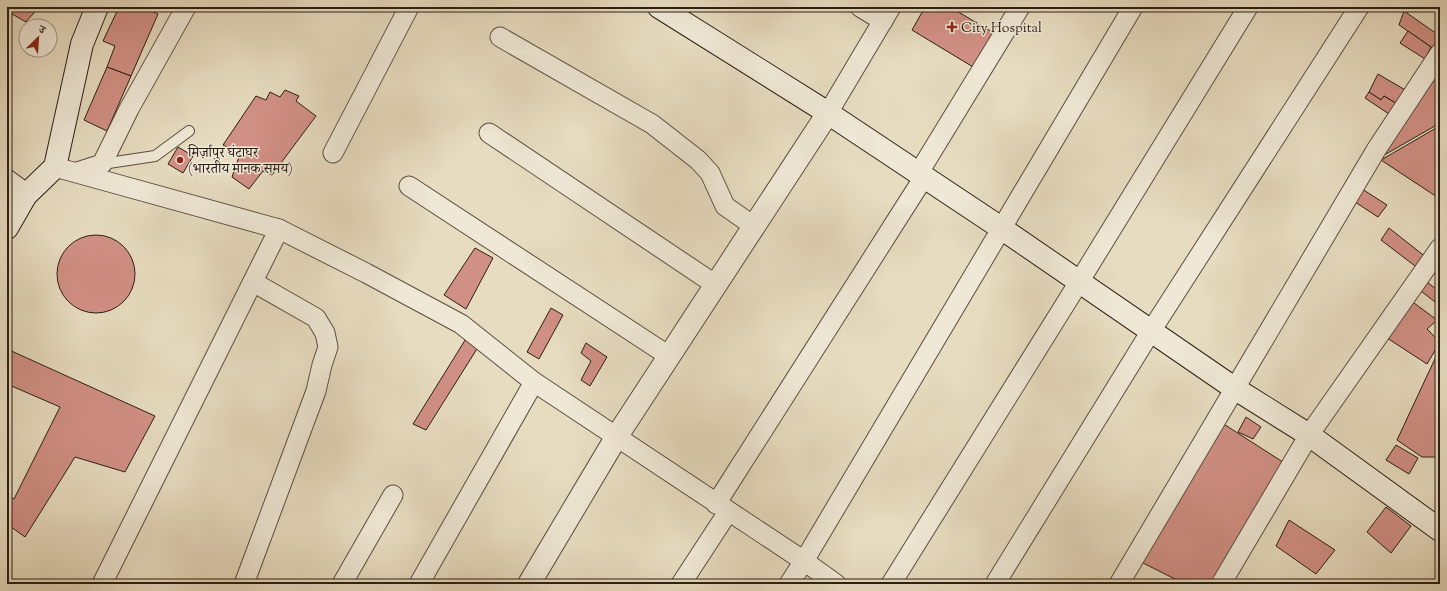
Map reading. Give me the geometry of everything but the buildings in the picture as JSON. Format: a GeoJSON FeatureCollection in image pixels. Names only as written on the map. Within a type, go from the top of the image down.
{"type":"FeatureCollection","features":[{"type":"Feature","properties":{"kind":"main road"},"geometry":{"type":"LineString","coordinates":[[7,228],[26,195],[55,167],[82,44],[97,7]]}},
{"type":"Feature","properties":{"kind":"main road"},"geometry":{"type":"LineString","coordinates":[[659,7],[828,113],[1001,228],[1234,388],[1308,435],[1440,530]]}},
{"type":"Feature","properties":{"kind":"main road"},"geometry":{"type":"LineString","coordinates":[[529,584],[617,436],[828,113]]}},
{"type":"Feature","properties":{"kind":"main road"},"geometry":{"type":"LineString","coordinates":[[7,181],[26,195]]}},
{"type":"Feature","properties":{"kind":"street"},"geometry":{"type":"LineString","coordinates":[[77,172],[102,164],[129,110],[186,7]]}},
{"type":"Feature","properties":{"kind":"street"},"geometry":{"type":"LineString","coordinates":[[334,153],[409,7]]}},
{"type":"Feature","properties":{"kind":"street"},"geometry":{"type":"LineString","coordinates":[[828,113],[887,14],[860,7]]}},
{"type":"Feature","properties":{"kind":"street"},"geometry":{"type":"LineString","coordinates":[[681,584],[722,508],[1020,7]]}},
{"type":"Feature","properties":{"kind":"street"},"geometry":{"type":"LineString","coordinates":[[789,584],[1133,7]]}},
{"type":"Feature","properties":{"kind":"street"},"geometry":{"type":"LineString","coordinates":[[891,584],[1248,7]]}},
{"type":"Feature","properties":{"kind":"street"},"geometry":{"type":"LineString","coordinates":[[995,584],[1151,331],[1359,7]]}},
{"type":"Feature","properties":{"kind":"street"},"geometry":{"type":"LineString","coordinates":[[500,37],[652,124],[698,160],[710,174],[725,206],[754,227]]}},
{"type":"Feature","properties":{"kind":"street"},"geometry":{"type":"LineString","coordinates":[[1119,584],[1376,150],[1440,53]]}},
{"type":"Feature","properties":{"kind":"street"},"geometry":{"type":"LineString","coordinates":[[489,133],[716,284]]}},
{"type":"Feature","properties":{"kind":"street"},"geometry":{"type":"LineString","coordinates":[[55,167],[280,229],[461,324],[534,382],[617,436],[722,508],[804,560],[836,584]]}},
{"type":"Feature","properties":{"kind":"street"},"geometry":{"type":"LineString","coordinates":[[409,186],[669,356]]}},
{"type":"Feature","properties":{"kind":"street"},"geometry":{"type":"LineString","coordinates":[[102,584],[280,229]]}},
{"type":"Feature","properties":{"kind":"street"},"geometry":{"type":"LineString","coordinates":[[1221,584],[1308,435],[1440,248]]}},
{"type":"Feature","properties":{"kind":"street"},"geometry":{"type":"LineString","coordinates":[[244,584],[316,391],[328,347],[325,333],[316,318],[253,282]]}},
{"type":"Feature","properties":{"kind":"street"},"geometry":{"type":"LineString","coordinates":[[418,584],[534,382]]}},
{"type":"Feature","properties":{"kind":"street"},"geometry":{"type":"LineString","coordinates":[[342,584],[393,495]]}},
{"type":"Feature","properties":{"kind":"lane"},"geometry":{"type":"LineString","coordinates":[[102,164],[156,156],[189,131]]}},
{"type":"Feature","properties":{"kind":"place","name":"City Hospital"},"geometry":{"type":"Point","coordinates":[952,27]}},
{"type":"Feature","properties":{"kind":"place","name":"मिर्ज़ापुर घंटाघर (भारतीय मानक समय)"},"geometry":{"type":"Point","coordinates":[180,160]}}]}
